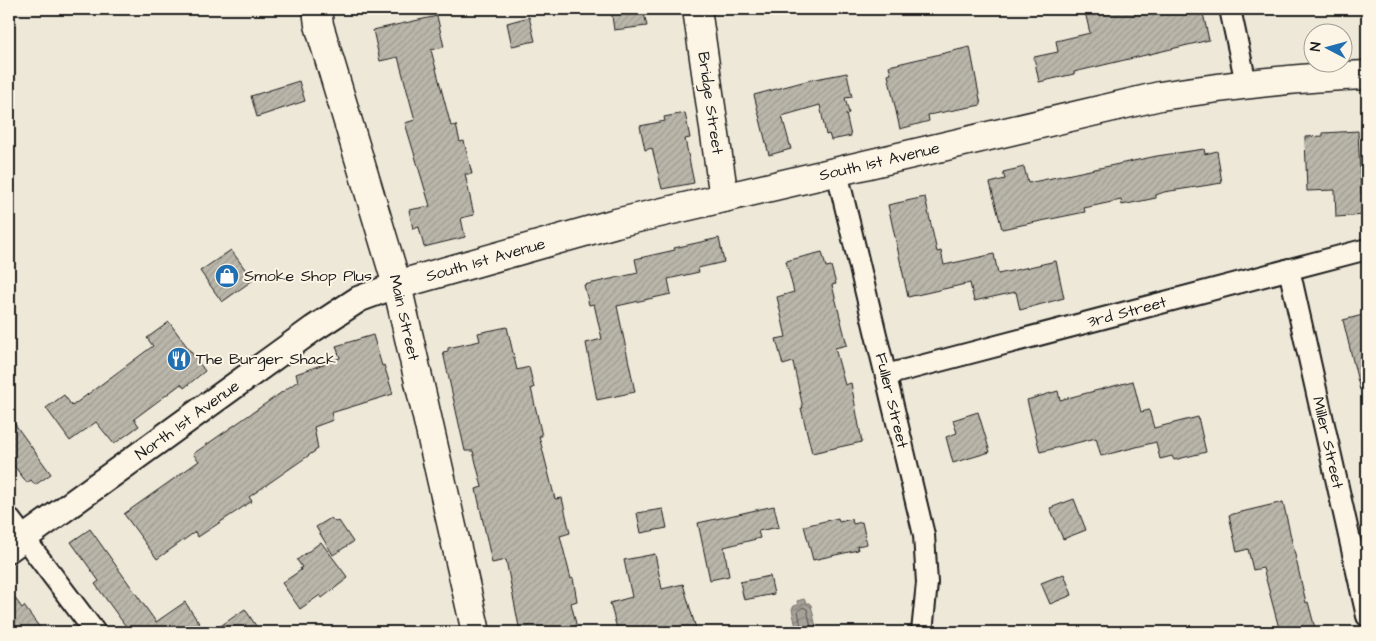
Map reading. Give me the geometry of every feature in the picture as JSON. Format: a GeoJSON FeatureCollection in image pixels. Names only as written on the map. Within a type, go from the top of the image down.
{"type":"FeatureCollection","features":[{"type":"Feature","properties":{"kind":"main road","name":"Main Street"},"geometry":{"type":"LineString","coordinates":[[317,9],[320,25],[397,285],[476,632]]}},
{"type":"Feature","properties":{"kind":"main road","name":"Bridge Street"},"geometry":{"type":"LineString","coordinates":[[698,9],[724,198]]}},
{"type":"Feature","properties":{"kind":"main road","name":"South 1st Avenue"},"geometry":{"type":"LineString","coordinates":[[397,285],[616,223],[1160,96],[1246,84],[1327,76],[1367,75]]}},
{"type":"Feature","properties":{"kind":"street"},"geometry":{"type":"LineString","coordinates":[[1230,9],[1246,84]]}},
{"type":"Feature","properties":{"kind":"street","name":"Fuller Street"},"geometry":{"type":"LineString","coordinates":[[837,172],[924,535],[928,582],[922,632]]}},
{"type":"Feature","properties":{"kind":"street","name":"3rd Street"},"geometry":{"type":"LineString","coordinates":[[886,374],[1367,249]]}},
{"type":"Feature","properties":{"kind":"street","name":"Miller Street"},"geometry":{"type":"LineString","coordinates":[[1289,269],[1367,616]]}},
{"type":"Feature","properties":{"kind":"street","name":"North 1st Avenue"},"geometry":{"type":"LineString","coordinates":[[16,544],[313,330],[359,299],[397,285]]}},
{"type":"Feature","properties":{"kind":"street"},"geometry":{"type":"LineString","coordinates":[[9,518],[16,544],[95,632]]}},
{"type":"Feature","properties":{"kind":"water"},"geometry":{"type":"Polygon","coordinates":[[[804,599],[806,603],[811,605],[817,632],[797,632],[792,609],[798,605],[797,601],[804,599]]]}},
{"type":"Feature","properties":{"kind":"building"},"geometry":{"type":"Polygon","coordinates":[[[611,9],[643,9],[647,26],[614,30],[611,9]]]}},
{"type":"Feature","properties":{"kind":"building"},"geometry":{"type":"Polygon","coordinates":[[[1099,9],[1202,9],[1209,40],[1039,82],[1034,57],[1058,52],[1056,41],[1090,33],[1085,12],[1099,9]]]}},
{"type":"Feature","properties":{"kind":"building"},"geometry":{"type":"Polygon","coordinates":[[[437,16],[444,47],[431,50],[451,126],[456,125],[460,142],[464,141],[472,174],[465,174],[474,215],[461,218],[465,237],[424,247],[419,227],[413,229],[409,210],[430,206],[405,123],[415,120],[398,57],[380,61],[373,30],[437,16]]]}},
{"type":"Feature","properties":{"kind":"building"},"geometry":{"type":"Polygon","coordinates":[[[529,17],[535,41],[512,46],[507,23],[529,17]]]}},
{"type":"Feature","properties":{"kind":"building"},"geometry":{"type":"Polygon","coordinates":[[[970,47],[981,105],[928,115],[929,121],[900,129],[888,75],[891,74],[889,66],[970,47]]]}},
{"type":"Feature","properties":{"kind":"building"},"geometry":{"type":"Polygon","coordinates":[[[847,73],[852,97],[845,98],[849,113],[846,114],[851,136],[831,140],[829,134],[826,135],[820,105],[782,116],[791,149],[769,155],[754,95],[810,80],[847,73]]]}},
{"type":"Feature","properties":{"kind":"building"},"geometry":{"type":"Polygon","coordinates":[[[299,81],[305,101],[257,117],[251,96],[299,81]]]}},
{"type":"Feature","properties":{"kind":"building"},"geometry":{"type":"Polygon","coordinates":[[[685,113],[690,138],[685,139],[694,183],[662,189],[652,148],[645,150],[640,126],[665,121],[664,117],[685,113]]]}},
{"type":"Feature","properties":{"kind":"building"},"geometry":{"type":"Polygon","coordinates":[[[1358,131],[1361,193],[1365,193],[1366,215],[1336,217],[1335,190],[1307,191],[1305,137],[1323,136],[1323,133],[1358,131]]]}},
{"type":"Feature","properties":{"kind":"building"},"geometry":{"type":"Polygon","coordinates":[[[1204,149],[1205,154],[1217,151],[1222,183],[1164,192],[1156,195],[1156,198],[1122,205],[1121,200],[1084,208],[1085,212],[1002,229],[990,183],[1005,179],[1003,172],[1024,167],[1028,183],[1157,156],[1204,149]]]}},
{"type":"Feature","properties":{"kind":"building"},"geometry":{"type":"Polygon","coordinates":[[[925,197],[937,252],[941,251],[944,265],[994,254],[998,274],[1056,261],[1064,298],[1020,310],[1016,292],[974,301],[970,283],[908,297],[888,205],[925,197]]]}},
{"type":"Feature","properties":{"kind":"building"},"geometry":{"type":"Polygon","coordinates":[[[719,238],[724,262],[698,268],[699,272],[668,279],[671,294],[617,306],[635,392],[597,400],[586,343],[602,339],[594,304],[589,305],[584,285],[638,273],[635,259],[719,238]]]}},
{"type":"Feature","properties":{"kind":"building","name":"Smoke Shop Plus"},"geometry":{"type":"Polygon","coordinates":[[[231,250],[253,280],[222,302],[200,271],[231,250]]]}},
{"type":"Feature","properties":{"kind":"building"},"geometry":{"type":"Polygon","coordinates":[[[822,252],[826,267],[831,266],[836,284],[832,285],[847,345],[835,348],[845,385],[851,383],[862,442],[812,453],[801,408],[803,408],[793,362],[783,365],[776,339],[786,337],[777,297],[794,292],[786,261],[822,252]]]}},
{"type":"Feature","properties":{"kind":"building"},"geometry":{"type":"Polygon","coordinates":[[[1367,314],[1367,389],[1360,390],[1343,320],[1367,314]]]}},
{"type":"Feature","properties":{"kind":"building"},"geometry":{"type":"Polygon","coordinates":[[[169,322],[205,371],[184,388],[181,384],[134,419],[139,426],[114,444],[96,422],[70,441],[46,408],[64,395],[72,406],[153,346],[147,338],[169,322]]]}},
{"type":"Feature","properties":{"kind":"building"},"geometry":{"type":"Polygon","coordinates":[[[507,327],[517,370],[529,367],[534,388],[531,388],[542,436],[539,436],[555,499],[562,498],[570,533],[560,536],[571,579],[573,578],[577,601],[571,603],[578,632],[520,632],[506,560],[492,563],[476,489],[482,487],[473,451],[465,451],[443,352],[448,351],[448,348],[480,341],[478,333],[507,327]]]}},
{"type":"Feature","properties":{"kind":"building"},"geometry":{"type":"Polygon","coordinates":[[[373,335],[393,394],[331,413],[333,420],[314,427],[318,449],[249,497],[252,501],[198,537],[195,532],[157,559],[124,514],[199,461],[193,454],[298,381],[296,374],[340,358],[336,346],[373,335]]]}},
{"type":"Feature","properties":{"kind":"building"},"geometry":{"type":"Polygon","coordinates":[[[1133,381],[1141,412],[1149,410],[1154,428],[1198,417],[1206,452],[1174,460],[1172,456],[1160,459],[1156,442],[1101,456],[1096,438],[1040,452],[1027,400],[1058,391],[1060,400],[1133,381]]]}},
{"type":"Feature","properties":{"kind":"building"},"geometry":{"type":"Polygon","coordinates":[[[978,412],[990,452],[953,463],[946,437],[957,433],[953,420],[978,412]]]}},
{"type":"Feature","properties":{"kind":"building"},"geometry":{"type":"Polygon","coordinates":[[[9,416],[51,474],[35,485],[31,480],[27,483],[9,459],[9,416]]]}},
{"type":"Feature","properties":{"kind":"building"},"geometry":{"type":"Polygon","coordinates":[[[1074,499],[1086,530],[1063,539],[1050,508],[1074,499]]]}},
{"type":"Feature","properties":{"kind":"building"},"geometry":{"type":"Polygon","coordinates":[[[1283,502],[1306,603],[1308,602],[1316,632],[1280,632],[1263,568],[1253,570],[1248,549],[1237,552],[1229,515],[1283,502]]]}},
{"type":"Feature","properties":{"kind":"building"},"geometry":{"type":"Polygon","coordinates":[[[774,506],[779,527],[758,531],[760,538],[724,547],[729,576],[710,580],[698,523],[774,506]]]}},
{"type":"Feature","properties":{"kind":"building"},"geometry":{"type":"Polygon","coordinates":[[[663,509],[667,528],[641,533],[637,513],[663,509]]]}},
{"type":"Feature","properties":{"kind":"building"},"geometry":{"type":"Polygon","coordinates":[[[331,518],[335,522],[339,521],[353,542],[333,555],[316,527],[331,518]]]}},
{"type":"Feature","properties":{"kind":"building"},"geometry":{"type":"Polygon","coordinates":[[[838,518],[839,522],[852,519],[853,524],[862,522],[867,544],[857,546],[858,550],[813,560],[804,526],[838,518]]]}},
{"type":"Feature","properties":{"kind":"building"},"geometry":{"type":"Polygon","coordinates":[[[90,529],[156,622],[185,602],[205,632],[130,632],[95,584],[99,581],[71,542],[90,529]]]}},
{"type":"Feature","properties":{"kind":"building"},"geometry":{"type":"Polygon","coordinates":[[[321,542],[348,578],[322,598],[320,595],[300,609],[282,583],[301,570],[300,568],[302,567],[297,560],[321,542]]]}},
{"type":"Feature","properties":{"kind":"building"},"geometry":{"type":"Polygon","coordinates":[[[655,554],[662,589],[683,584],[697,632],[618,632],[610,603],[632,597],[624,560],[655,554]]]}},
{"type":"Feature","properties":{"kind":"building"},"geometry":{"type":"Polygon","coordinates":[[[1064,574],[1072,595],[1050,604],[1041,583],[1064,574]]]}},
{"type":"Feature","properties":{"kind":"building"},"geometry":{"type":"Polygon","coordinates":[[[770,576],[774,594],[744,600],[740,582],[770,576]]]}},
{"type":"Feature","properties":{"kind":"building"},"geometry":{"type":"Polygon","coordinates":[[[9,590],[22,608],[24,606],[43,632],[9,632],[9,590]]]}},
{"type":"Feature","properties":{"kind":"building"},"geometry":{"type":"Polygon","coordinates":[[[245,609],[260,632],[212,632],[245,609]]]}},
{"type":"Feature","properties":{"kind":"place","name":"Smoke Shop Plus"},"geometry":{"type":"Point","coordinates":[227,276]}},
{"type":"Feature","properties":{"kind":"place","name":"The Burger Shack"},"geometry":{"type":"Point","coordinates":[179,359]}}]}
